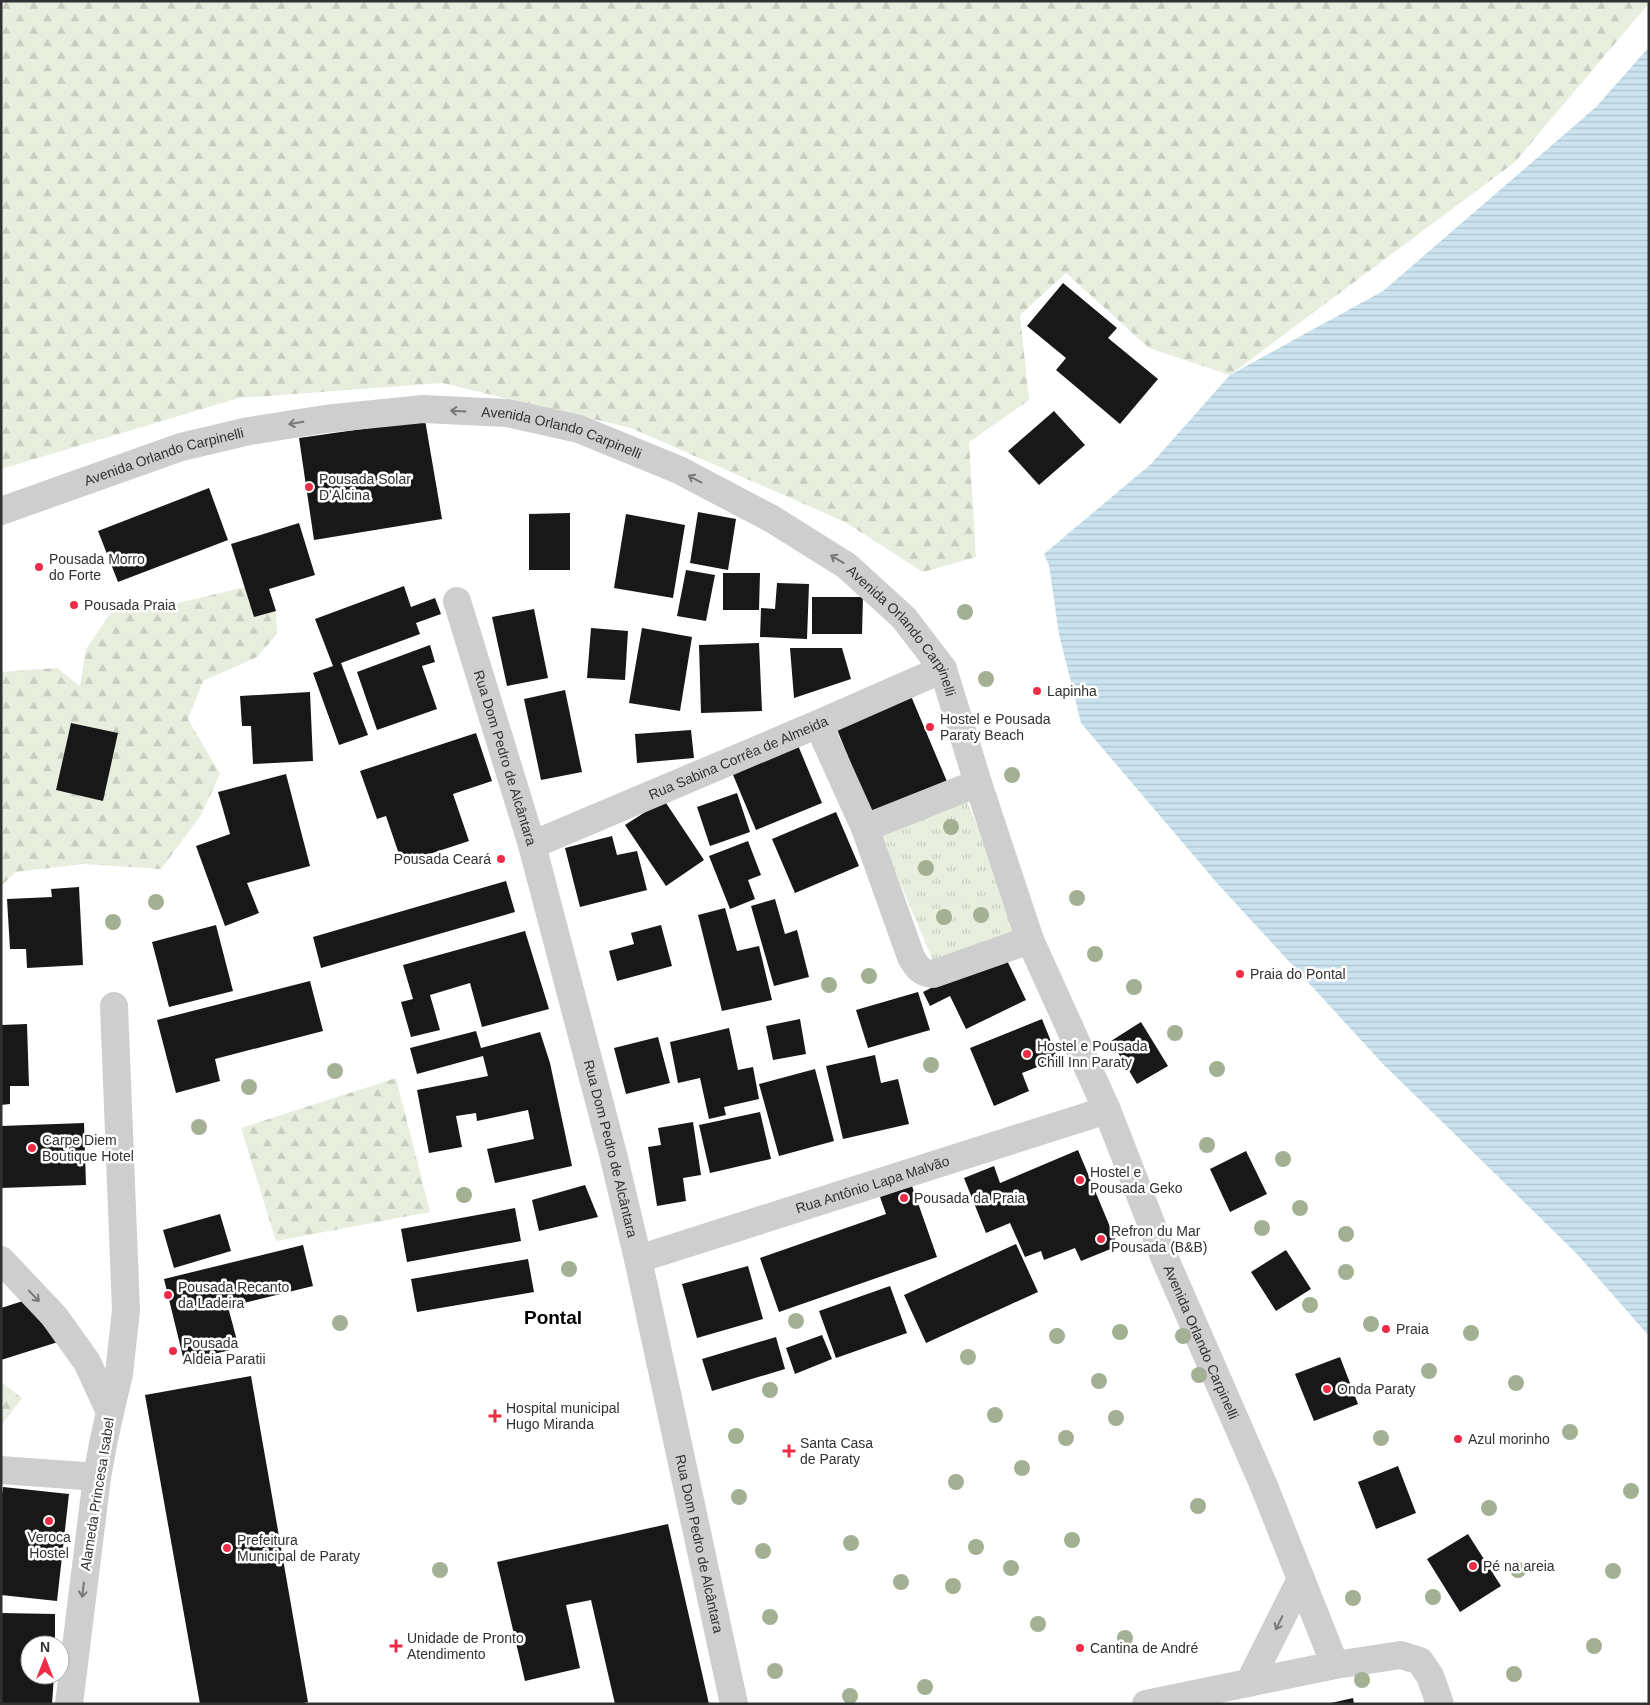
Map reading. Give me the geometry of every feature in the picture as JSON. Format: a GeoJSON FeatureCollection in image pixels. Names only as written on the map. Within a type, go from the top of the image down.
{"type":"FeatureCollection","features":[{"type":"Feature","properties":{"kind":"street","name":"Avenida Orlando Carpinelli"},"geometry":{"type":"LineString","coordinates":[[1,511],[181,448],[248,431],[325,419],[423,409],[507,413],[579,429],[678,470],[772,519],[847,566],[904,618],[942,669],[1030,940],[1107,1110],[1165,1259],[1264,1486],[1335,1665]]}},
{"type":"Feature","properties":{"kind":"street","name":"Rua Dom Pedro de Alcântara"},"geometry":{"type":"LineString","coordinates":[[457,600],[532,845],[613,1154],[638,1259],[734,1704]]}},
{"type":"Feature","properties":{"kind":"street","name":"Rua Sabina Corrêa de Almeida"},"geometry":{"type":"LineString","coordinates":[[532,845],[818,724],[942,669]]}},
{"type":"Feature","properties":{"kind":"street"},"geometry":{"type":"LineString","coordinates":[[818,724],[865,828],[911,957],[916,966],[925,973],[933,974],[1030,940]]}},
{"type":"Feature","properties":{"kind":"street"},"geometry":{"type":"LineString","coordinates":[[865,828],[978,782]]}},
{"type":"Feature","properties":{"kind":"street"},"geometry":{"type":"LineString","coordinates":[[110,1412],[119,1374],[126,1310],[114,1006]]}},
{"type":"Feature","properties":{"kind":"street","name":"Rua Antônio Lapa Malvão"},"geometry":{"type":"LineString","coordinates":[[638,1259],[1107,1110]]}},
{"type":"Feature","properties":{"kind":"street","name":"Alameda Princesa Isabel"},"geometry":{"type":"LineString","coordinates":[[1,1260],[54,1316],[82,1354],[110,1412],[97,1477],[69,1704]]}},
{"type":"Feature","properties":{"kind":"street"},"geometry":{"type":"LineString","coordinates":[[1,1470],[97,1477]]}},
{"type":"Feature","properties":{"kind":"street"},"geometry":{"type":"LineString","coordinates":[[1249,1683],[1301,1579]]}},
{"type":"Feature","properties":{"kind":"street"},"geometry":{"type":"LineString","coordinates":[[1146,1704],[1335,1665],[1402,1655],[1420,1661],[1430,1676],[1440,1704]]}},
{"type":"Feature","properties":{"kind":"green space"},"geometry":{"type":"Polygon","coordinates":[[[1,1],[1649,1],[1649,3],[1515,162],[1230,375],[1149,348],[1066,273],[1020,315],[1029,400],[969,442],[976,557],[923,572],[845,522],[631,428],[442,383],[239,398],[1,469],[1,1]]]}},
{"type":"Feature","properties":{"kind":"green space"},"geometry":{"type":"Polygon","coordinates":[[[245,587],[254,617],[276,611],[277,634],[257,657],[203,681],[188,719],[220,774],[201,815],[161,869],[83,864],[16,872],[1,886],[1,672],[57,668],[80,686],[86,649],[117,604],[170,605],[245,587]],[[71,723],[56,790],[103,800],[117,733],[71,723]]]}},
{"type":"Feature","properties":{"kind":"green space"},"geometry":{"type":"Polygon","coordinates":[[[966,799],[1023,934],[937,970],[880,836],[966,799]]]}},
{"type":"Feature","properties":{"kind":"green space"},"geometry":{"type":"Polygon","coordinates":[[[396,1078],[430,1212],[276,1241],[241,1128],[396,1078]]]}},
{"type":"Feature","properties":{"kind":"green space"},"geometry":{"type":"Polygon","coordinates":[[[1,1382],[22,1398],[1,1426],[1,1382]]]}},
{"type":"Feature","properties":{"kind":"water"},"geometry":{"type":"Polygon","coordinates":[[[1649,47],[1649,1336],[1576,1253],[1383,1064],[1217,883],[1081,723],[1059,634],[1049,565],[1044,554],[1151,464],[1230,375],[1383,291],[1596,107],[1649,47]]]}},
{"type":"Feature","properties":{"kind":"building"},"geometry":{"type":"Polygon","coordinates":[[[1063,283],[1117,328],[1108,338],[1158,379],[1120,424],[1056,370],[1066,358],[1027,326],[1063,283]]]}},
{"type":"Feature","properties":{"kind":"building"},"geometry":{"type":"Polygon","coordinates":[[[1054,411],[1085,445],[1039,485],[1008,451],[1054,411]]]}},
{"type":"Feature","properties":{"kind":"building"},"geometry":{"type":"Polygon","coordinates":[[[425,420],[442,519],[314,540],[299,438],[425,420]]]}},
{"type":"Feature","properties":{"kind":"building"},"geometry":{"type":"Polygon","coordinates":[[[209,488],[228,540],[118,582],[98,531],[209,488]]]}},
{"type":"Feature","properties":{"kind":"building"},"geometry":{"type":"Polygon","coordinates":[[[698,512],[736,519],[728,570],[690,563],[698,512]]]}},
{"type":"Feature","properties":{"kind":"building"},"geometry":{"type":"Polygon","coordinates":[[[570,513],[570,570],[529,570],[529,514],[570,513]]]}},
{"type":"Feature","properties":{"kind":"building"},"geometry":{"type":"Polygon","coordinates":[[[626,514],[685,525],[673,598],[614,588],[626,514]]]}},
{"type":"Feature","properties":{"kind":"building"},"geometry":{"type":"Polygon","coordinates":[[[299,523],[315,575],[269,589],[276,611],[254,617],[231,544],[299,523]]]}},
{"type":"Feature","properties":{"kind":"building"},"geometry":{"type":"Polygon","coordinates":[[[686,570],[715,575],[706,621],[677,616],[686,570]]]}},
{"type":"Feature","properties":{"kind":"building"},"geometry":{"type":"Polygon","coordinates":[[[723,573],[760,573],[759,610],[723,610],[723,573]]]}},
{"type":"Feature","properties":{"kind":"building"},"geometry":{"type":"Polygon","coordinates":[[[777,583],[809,584],[807,639],[760,637],[761,608],[775,609],[777,583]]]}},
{"type":"Feature","properties":{"kind":"building"},"geometry":{"type":"Polygon","coordinates":[[[404,586],[411,607],[435,598],[441,614],[416,623],[420,634],[341,663],[368,735],[339,745],[313,673],[333,666],[315,619],[404,586]]]}},
{"type":"Feature","properties":{"kind":"building"},"geometry":{"type":"Polygon","coordinates":[[[812,597],[863,597],[862,634],[812,634],[812,597]]]}},
{"type":"Feature","properties":{"kind":"building"},"geometry":{"type":"Polygon","coordinates":[[[534,609],[548,678],[507,686],[492,617],[534,609]]]}},
{"type":"Feature","properties":{"kind":"building"},"geometry":{"type":"Polygon","coordinates":[[[591,628],[628,631],[625,680],[587,678],[591,628]]]}},
{"type":"Feature","properties":{"kind":"building"},"geometry":{"type":"Polygon","coordinates":[[[642,628],[692,637],[680,711],[629,703],[642,628]]]}},
{"type":"Feature","properties":{"kind":"building"},"geometry":{"type":"Polygon","coordinates":[[[759,643],[762,711],[701,713],[699,645],[759,643]]]}},
{"type":"Feature","properties":{"kind":"building"},"geometry":{"type":"Polygon","coordinates":[[[430,645],[435,662],[422,666],[437,709],[377,730],[357,672],[430,645]]]}},
{"type":"Feature","properties":{"kind":"building"},"geometry":{"type":"Polygon","coordinates":[[[790,648],[842,648],[851,679],[794,698],[790,648]]]}},
{"type":"Feature","properties":{"kind":"building"},"geometry":{"type":"Polygon","coordinates":[[[565,690],[582,772],[541,780],[524,699],[565,690]]]}},
{"type":"Feature","properties":{"kind":"building"},"geometry":{"type":"Polygon","coordinates":[[[310,692],[313,761],[253,764],[251,726],[242,726],[240,696],[310,692]]]}},
{"type":"Feature","properties":{"kind":"building"},"geometry":{"type":"Polygon","coordinates":[[[911,696],[948,784],[872,815],[836,727],[911,696]]]}},
{"type":"Feature","properties":{"kind":"building"},"geometry":{"type":"Polygon","coordinates":[[[71,723],[118,733],[103,801],[56,790],[71,723]]]}},
{"type":"Feature","properties":{"kind":"building"},"geometry":{"type":"Polygon","coordinates":[[[691,730],[694,758],[637,763],[635,734],[691,730]]]}},
{"type":"Feature","properties":{"kind":"building"},"geometry":{"type":"Polygon","coordinates":[[[476,733],[492,781],[453,794],[469,841],[402,863],[386,816],[377,819],[360,771],[476,733]]]}},
{"type":"Feature","properties":{"kind":"building"},"geometry":{"type":"Polygon","coordinates":[[[797,743],[822,803],[756,830],[731,770],[797,743]]]}},
{"type":"Feature","properties":{"kind":"building"},"geometry":{"type":"Polygon","coordinates":[[[286,774],[310,866],[247,883],[259,913],[225,926],[196,846],[230,834],[218,792],[286,774]]]}},
{"type":"Feature","properties":{"kind":"building"},"geometry":{"type":"Polygon","coordinates":[[[737,793],[750,832],[710,846],[697,807],[737,793]]]}},
{"type":"Feature","properties":{"kind":"building"},"geometry":{"type":"Polygon","coordinates":[[[664,800],[704,860],[666,886],[625,825],[664,800]]]}},
{"type":"Feature","properties":{"kind":"building"},"geometry":{"type":"Polygon","coordinates":[[[836,812],[859,866],[795,893],[772,839],[836,812]]]}},
{"type":"Feature","properties":{"kind":"building"},"geometry":{"type":"Polygon","coordinates":[[[612,836],[617,855],[637,851],[647,890],[580,907],[565,848],[612,836]]]}},
{"type":"Feature","properties":{"kind":"building"},"geometry":{"type":"Polygon","coordinates":[[[748,841],[761,875],[748,880],[755,899],[730,909],[709,856],[748,841]]]}},
{"type":"Feature","properties":{"kind":"building"},"geometry":{"type":"Polygon","coordinates":[[[506,881],[515,912],[321,968],[313,937],[506,881]]]}},
{"type":"Feature","properties":{"kind":"building"},"geometry":{"type":"Polygon","coordinates":[[[79,887],[83,965],[27,968],[26,949],[10,949],[7,899],[52,897],[51,889],[79,887]]]}},
{"type":"Feature","properties":{"kind":"building"},"geometry":{"type":"Polygon","coordinates":[[[775,899],[785,934],[797,930],[809,977],[774,986],[751,906],[775,899]]]}},
{"type":"Feature","properties":{"kind":"building"},"geometry":{"type":"Polygon","coordinates":[[[725,908],[737,951],[759,946],[772,1000],[722,1011],[698,915],[725,908]]]}},
{"type":"Feature","properties":{"kind":"building"},"geometry":{"type":"Polygon","coordinates":[[[216,925],[233,991],[169,1007],[152,942],[216,925]]]}},
{"type":"Feature","properties":{"kind":"building"},"geometry":{"type":"Polygon","coordinates":[[[661,925],[672,966],[617,981],[609,951],[634,944],[631,933],[661,925]]]}},
{"type":"Feature","properties":{"kind":"building"},"geometry":{"type":"Polygon","coordinates":[[[525,931],[549,1009],[482,1027],[470,983],[430,995],[440,1030],[411,1037],[401,1002],[413,999],[403,965],[525,931]]]}},
{"type":"Feature","properties":{"kind":"building"},"geometry":{"type":"Polygon","coordinates":[[[1003,952],[1026,1000],[966,1029],[950,996],[930,1006],[923,992],[1003,952]]]}},
{"type":"Feature","properties":{"kind":"building"},"geometry":{"type":"Polygon","coordinates":[[[310,981],[323,1031],[215,1059],[220,1081],[176,1093],[157,1020],[310,981]]]}},
{"type":"Feature","properties":{"kind":"building"},"geometry":{"type":"Polygon","coordinates":[[[918,992],[930,1030],[868,1048],[856,1010],[918,992]]]}},
{"type":"Feature","properties":{"kind":"building"},"geometry":{"type":"Polygon","coordinates":[[[800,1019],[806,1054],[773,1060],[766,1026],[800,1019]]]}},
{"type":"Feature","properties":{"kind":"building"},"geometry":{"type":"Polygon","coordinates":[[[1042,1019],[1058,1059],[1022,1073],[1029,1091],[994,1106],[970,1048],[1042,1019]]]}},
{"type":"Feature","properties":{"kind":"building"},"geometry":{"type":"Polygon","coordinates":[[[1141,1022],[1168,1066],[1137,1084],[1111,1041],[1141,1022]]]}},
{"type":"Feature","properties":{"kind":"building"},"geometry":{"type":"Polygon","coordinates":[[[27,1024],[29,1086],[10,1086],[10,1104],[1,1105],[1,1025],[27,1024]]]}},
{"type":"Feature","properties":{"kind":"building"},"geometry":{"type":"Polygon","coordinates":[[[729,1028],[738,1070],[753,1067],[759,1099],[724,1107],[726,1115],[709,1119],[700,1078],[678,1083],[670,1042],[729,1028]]]}},
{"type":"Feature","properties":{"kind":"building"},"geometry":{"type":"Polygon","coordinates":[[[476,1031],[481,1048],[540,1032],[550,1063],[572,1166],[495,1183],[487,1149],[534,1139],[528,1110],[477,1121],[476,1113],[456,1116],[462,1147],[429,1153],[417,1090],[488,1076],[483,1056],[417,1074],[410,1048],[476,1031]]]}},
{"type":"Feature","properties":{"kind":"building"},"geometry":{"type":"Polygon","coordinates":[[[658,1037],[670,1083],[626,1094],[614,1048],[658,1037]]]}},
{"type":"Feature","properties":{"kind":"building"},"geometry":{"type":"Polygon","coordinates":[[[875,1055],[881,1083],[898,1079],[909,1124],[843,1139],[826,1066],[875,1055]]]}},
{"type":"Feature","properties":{"kind":"building"},"geometry":{"type":"Polygon","coordinates":[[[815,1069],[834,1141],[779,1156],[759,1084],[815,1069]]]}},
{"type":"Feature","properties":{"kind":"building"},"geometry":{"type":"Polygon","coordinates":[[[760,1112],[771,1159],[710,1173],[699,1125],[760,1112]]]}},
{"type":"Feature","properties":{"kind":"building"},"geometry":{"type":"Polygon","coordinates":[[[693,1122],[701,1175],[683,1178],[686,1201],[657,1206],[648,1147],[661,1145],[658,1128],[693,1122]]]}},
{"type":"Feature","properties":{"kind":"building"},"geometry":{"type":"Polygon","coordinates":[[[84,1123],[86,1185],[1,1188],[1,1126],[84,1123]]]}},
{"type":"Feature","properties":{"kind":"building"},"geometry":{"type":"Polygon","coordinates":[[[1078,1150],[1118,1246],[1081,1261],[1075,1248],[1044,1260],[1041,1251],[1025,1257],[1010,1223],[986,1233],[964,1178],[994,1166],[1000,1183],[1078,1150]]]}},
{"type":"Feature","properties":{"kind":"building"},"geometry":{"type":"Polygon","coordinates":[[[1246,1151],[1267,1194],[1230,1212],[1210,1169],[1246,1151]]]}},
{"type":"Feature","properties":{"kind":"building"},"geometry":{"type":"Polygon","coordinates":[[[585,1185],[598,1217],[539,1231],[532,1200],[585,1185]]]}},
{"type":"Feature","properties":{"kind":"building"},"geometry":{"type":"Polygon","coordinates":[[[912,1186],[937,1257],[779,1312],[760,1258],[886,1214],[880,1197],[912,1186]]]}},
{"type":"Feature","properties":{"kind":"building"},"geometry":{"type":"Polygon","coordinates":[[[515,1208],[521,1241],[407,1262],[401,1229],[515,1208]]]}},
{"type":"Feature","properties":{"kind":"building"},"geometry":{"type":"Polygon","coordinates":[[[220,1214],[231,1251],[174,1268],[163,1230],[220,1214]]]}},
{"type":"Feature","properties":{"kind":"building"},"geometry":{"type":"Polygon","coordinates":[[[1016,1244],[1038,1292],[926,1343],[904,1295],[1016,1244]]]}},
{"type":"Feature","properties":{"kind":"building"},"geometry":{"type":"Polygon","coordinates":[[[303,1245],[313,1286],[228,1307],[239,1348],[184,1361],[164,1279],[303,1245]]]}},
{"type":"Feature","properties":{"kind":"building"},"geometry":{"type":"Polygon","coordinates":[[[1286,1250],[1311,1289],[1276,1311],[1251,1272],[1286,1250]]]}},
{"type":"Feature","properties":{"kind":"building"},"geometry":{"type":"Polygon","coordinates":[[[528,1259],[534,1292],[417,1312],[411,1279],[528,1259]]]}},
{"type":"Feature","properties":{"kind":"building"},"geometry":{"type":"Polygon","coordinates":[[[748,1266],[763,1319],[697,1338],[682,1284],[748,1266]]]}},
{"type":"Feature","properties":{"kind":"building"},"geometry":{"type":"Polygon","coordinates":[[[890,1286],[907,1333],[836,1358],[819,1311],[890,1286]]]}},
{"type":"Feature","properties":{"kind":"building"},"geometry":{"type":"Polygon","coordinates":[[[23,1301],[58,1342],[1,1360],[1,1308],[23,1301]]]}},
{"type":"Feature","properties":{"kind":"building"},"geometry":{"type":"Polygon","coordinates":[[[822,1335],[832,1359],[795,1374],[786,1348],[822,1335]]]}},
{"type":"Feature","properties":{"kind":"building"},"geometry":{"type":"Polygon","coordinates":[[[776,1337],[785,1369],[712,1391],[702,1359],[776,1337]]]}},
{"type":"Feature","properties":{"kind":"building","name":"Onda Paraty"},"geometry":{"type":"Polygon","coordinates":[[[1340,1357],[1358,1404],[1314,1421],[1295,1374],[1340,1357]]]}},
{"type":"Feature","properties":{"kind":"building","name":"Prefeitura Municipal de Paraty"},"geometry":{"type":"Polygon","coordinates":[[[251,1376],[308,1702],[299,1704],[200,1704],[145,1395],[251,1376]]]}},
{"type":"Feature","properties":{"kind":"building"},"geometry":{"type":"Polygon","coordinates":[[[1398,1466],[1416,1513],[1376,1529],[1358,1482],[1398,1466]]]}},
{"type":"Feature","properties":{"kind":"building"},"geometry":{"type":"Polygon","coordinates":[[[3,1487],[69,1494],[57,1601],[1,1595],[1,1502],[3,1487]]]}},
{"type":"Feature","properties":{"kind":"building"},"geometry":{"type":"Polygon","coordinates":[[[668,1524],[709,1704],[615,1704],[591,1600],[566,1605],[580,1668],[525,1681],[497,1562],[668,1524]]]}},
{"type":"Feature","properties":{"kind":"building"},"geometry":{"type":"Polygon","coordinates":[[[1468,1534],[1501,1586],[1460,1612],[1427,1559],[1468,1534]]]}},
{"type":"Feature","properties":{"kind":"building"},"geometry":{"type":"Polygon","coordinates":[[[1,1613],[55,1614],[55,1635],[20,1635],[20,1685],[53,1685],[52,1704],[1,1704],[1,1613]]]}},
{"type":"Feature","properties":{"kind":"building"},"geometry":{"type":"Polygon","coordinates":[[[1353,1698],[1354,1704],[1331,1704],[1331,1703],[1353,1698]]]}},
{"type":"Feature","properties":{"kind":"place","name":"Pousada Solar D'Alcina"},"geometry":{"type":"Point","coordinates":[309,487]}},
{"type":"Feature","properties":{"kind":"place","name":"Pousada Morro do Forte"},"geometry":{"type":"Point","coordinates":[39,567]}},
{"type":"Feature","properties":{"kind":"place","name":"Pousada Praia"},"geometry":{"type":"Point","coordinates":[74,605]}},
{"type":"Feature","properties":{"kind":"place","name":"Lapinha"},"geometry":{"type":"Point","coordinates":[1037,691]}},
{"type":"Feature","properties":{"kind":"place","name":"Hostel e Pousada Paraty Beach"},"geometry":{"type":"Point","coordinates":[930,727]}},
{"type":"Feature","properties":{"kind":"place","name":"Pousada Ceará"},"geometry":{"type":"Point","coordinates":[501,859]}},
{"type":"Feature","properties":{"kind":"place","name":"Praia do Pontal"},"geometry":{"type":"Point","coordinates":[1240,974]}},
{"type":"Feature","properties":{"kind":"place","name":"Hostel e Pousada Chill Inn Paraty"},"geometry":{"type":"Point","coordinates":[1027,1054]}},
{"type":"Feature","properties":{"kind":"place","name":"Carpe Diem Boutique Hotel"},"geometry":{"type":"Point","coordinates":[32,1148]}},
{"type":"Feature","properties":{"kind":"place","name":"Hostel e Pousada Geko"},"geometry":{"type":"Point","coordinates":[1080,1180]}},
{"type":"Feature","properties":{"kind":"place","name":"Pousada da Praia"},"geometry":{"type":"Point","coordinates":[904,1198]}},
{"type":"Feature","properties":{"kind":"place","name":"Refron du Mar Pousada (B&B)"},"geometry":{"type":"Point","coordinates":[1101,1239]}},
{"type":"Feature","properties":{"kind":"place","name":"Pousada Recanto da Ladeira"},"geometry":{"type":"Point","coordinates":[168,1295]}},
{"type":"Feature","properties":{"kind":"place","name":"Praia"},"geometry":{"type":"Point","coordinates":[1386,1329]}},
{"type":"Feature","properties":{"kind":"place","name":"Pousada Aldeia Paratii"},"geometry":{"type":"Point","coordinates":[173,1351]}},
{"type":"Feature","properties":{"kind":"place","name":"Onda Paraty"},"geometry":{"type":"Point","coordinates":[1327,1389]}},
{"type":"Feature","properties":{"kind":"place","name":"Hospital municipal Hugo Miranda"},"geometry":{"type":"Point","coordinates":[495,1416]}},
{"type":"Feature","properties":{"kind":"place","name":"Azul morinho"},"geometry":{"type":"Point","coordinates":[1458,1439]}},
{"type":"Feature","properties":{"kind":"place","name":"Santa Casa de Paraty"},"geometry":{"type":"Point","coordinates":[789,1451]}},
{"type":"Feature","properties":{"kind":"place","name":"Veroca Hostel"},"geometry":{"type":"Point","coordinates":[49,1521]}},
{"type":"Feature","properties":{"kind":"place","name":"Prefeitura Municipal de Paraty"},"geometry":{"type":"Point","coordinates":[227,1548]}},
{"type":"Feature","properties":{"kind":"place","name":"Pé na areia"},"geometry":{"type":"Point","coordinates":[1473,1566]}},
{"type":"Feature","properties":{"kind":"place","name":"Unidade de Pronto Atendimento"},"geometry":{"type":"Point","coordinates":[396,1646]}},
{"type":"Feature","properties":{"kind":"place","name":"Cantina de André"},"geometry":{"type":"Point","coordinates":[1080,1648]}},
{"type":"Feature","properties":{"kind":"district","name":"Pontal"},"geometry":{"type":"Point","coordinates":[553,1317]}}]}
